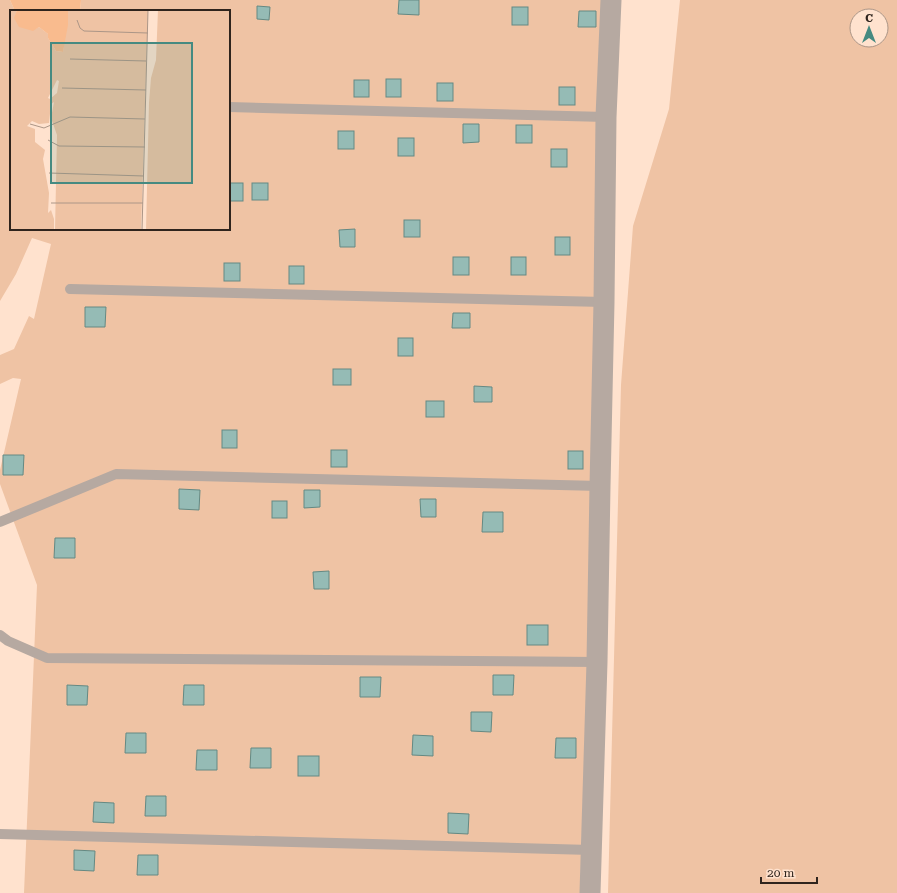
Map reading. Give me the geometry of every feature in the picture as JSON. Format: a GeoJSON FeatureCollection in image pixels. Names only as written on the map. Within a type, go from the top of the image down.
{"type":"FeatureCollection","features":[{"type":"Feature","properties":{"kind":"street"},"geometry":{"type":"LineString","coordinates":[[590,893],[597,662],[606,118],[611,0]]}},
{"type":"Feature","properties":{"kind":"lane"},"geometry":{"type":"LineString","coordinates":[[230,107],[606,118]]}},
{"type":"Feature","properties":{"kind":"lane"},"geometry":{"type":"LineString","coordinates":[[70,289],[604,302]]}},
{"type":"Feature","properties":{"kind":"lane"},"geometry":{"type":"LineString","coordinates":[[0,522],[116,474],[600,486]]}},
{"type":"Feature","properties":{"kind":"lane"},"geometry":{"type":"LineString","coordinates":[[0,635],[8,641],[47,658],[597,662]]}},
{"type":"Feature","properties":{"kind":"lane"},"geometry":{"type":"LineString","coordinates":[[0,834],[591,850]]}},
{"type":"Feature","properties":{"kind":"shaded area"},"geometry":{"type":"Polygon","coordinates":[[[0,0],[10,0],[15,10],[10,10],[10,230],[230,230],[230,10],[80,10],[81,0],[609,0],[580,893],[24,893],[37,585],[0,484],[0,470],[21,379],[13,378],[0,384],[0,355],[14,349],[29,316],[34,319],[51,244],[32,238],[16,274],[0,301],[0,0]]]}},
{"type":"Feature","properties":{"kind":"shaded area"},"geometry":{"type":"Polygon","coordinates":[[[10,0],[81,0],[80,10],[15,10],[10,0]]]}},
{"type":"Feature","properties":{"kind":"shaded area"},"geometry":{"type":"Polygon","coordinates":[[[680,0],[897,0],[897,893],[608,893],[621,385],[633,226],[669,109],[680,0]]]}},
{"type":"Feature","properties":{"kind":"building"},"geometry":{"type":"Polygon","coordinates":[[[399,0],[419,0],[419,15],[398,14],[399,0]]]}},
{"type":"Feature","properties":{"kind":"building"},"geometry":{"type":"Polygon","coordinates":[[[257,6],[270,7],[269,20],[257,19],[257,6]]]}},
{"type":"Feature","properties":{"kind":"building"},"geometry":{"type":"Polygon","coordinates":[[[512,7],[528,7],[528,25],[512,25],[512,7]]]}},
{"type":"Feature","properties":{"kind":"building"},"geometry":{"type":"Polygon","coordinates":[[[579,11],[596,11],[596,27],[578,27],[579,11]]]}},
{"type":"Feature","properties":{"kind":"building"},"geometry":{"type":"Polygon","coordinates":[[[386,79],[401,79],[401,97],[386,97],[386,79]]]}},
{"type":"Feature","properties":{"kind":"building"},"geometry":{"type":"Polygon","coordinates":[[[354,80],[369,80],[369,97],[354,97],[354,80]]]}},
{"type":"Feature","properties":{"kind":"building"},"geometry":{"type":"Polygon","coordinates":[[[437,83],[453,83],[453,101],[437,101],[437,83]]]}},
{"type":"Feature","properties":{"kind":"building"},"geometry":{"type":"Polygon","coordinates":[[[559,87],[575,87],[575,105],[559,105],[559,87]]]}},
{"type":"Feature","properties":{"kind":"building"},"geometry":{"type":"Polygon","coordinates":[[[463,124],[479,124],[479,142],[463,143],[463,124]]]}},
{"type":"Feature","properties":{"kind":"building"},"geometry":{"type":"Polygon","coordinates":[[[516,125],[532,125],[532,143],[516,143],[516,125]]]}},
{"type":"Feature","properties":{"kind":"building"},"geometry":{"type":"Polygon","coordinates":[[[338,131],[354,131],[354,149],[338,149],[338,131]]]}},
{"type":"Feature","properties":{"kind":"building"},"geometry":{"type":"Polygon","coordinates":[[[398,138],[414,138],[414,156],[398,156],[398,138]]]}},
{"type":"Feature","properties":{"kind":"building"},"geometry":{"type":"Polygon","coordinates":[[[551,149],[567,149],[567,167],[551,167],[551,149]]]}},
{"type":"Feature","properties":{"kind":"building"},"geometry":{"type":"Polygon","coordinates":[[[230,183],[243,183],[243,201],[230,201],[230,183]]]}},
{"type":"Feature","properties":{"kind":"building"},"geometry":{"type":"Polygon","coordinates":[[[252,183],[268,183],[268,200],[252,200],[252,183]]]}},
{"type":"Feature","properties":{"kind":"building"},"geometry":{"type":"Polygon","coordinates":[[[404,220],[420,220],[420,237],[404,237],[404,220]]]}},
{"type":"Feature","properties":{"kind":"building"},"geometry":{"type":"Polygon","coordinates":[[[355,229],[355,247],[340,247],[339,230],[355,229]]]}},
{"type":"Feature","properties":{"kind":"building"},"geometry":{"type":"Polygon","coordinates":[[[555,237],[570,237],[570,255],[555,255],[555,237]]]}},
{"type":"Feature","properties":{"kind":"building"},"geometry":{"type":"Polygon","coordinates":[[[453,257],[469,257],[469,275],[453,275],[453,257]]]}},
{"type":"Feature","properties":{"kind":"building"},"geometry":{"type":"Polygon","coordinates":[[[511,257],[526,257],[526,275],[511,275],[511,257]]]}},
{"type":"Feature","properties":{"kind":"building"},"geometry":{"type":"Polygon","coordinates":[[[224,263],[240,263],[240,281],[224,281],[224,263]]]}},
{"type":"Feature","properties":{"kind":"building"},"geometry":{"type":"Polygon","coordinates":[[[289,266],[304,266],[304,284],[289,284],[289,266]]]}},
{"type":"Feature","properties":{"kind":"building"},"geometry":{"type":"Polygon","coordinates":[[[85,307],[106,307],[105,327],[85,327],[85,307]]]}},
{"type":"Feature","properties":{"kind":"building"},"geometry":{"type":"Polygon","coordinates":[[[453,313],[470,313],[470,328],[452,328],[453,313]]]}},
{"type":"Feature","properties":{"kind":"building"},"geometry":{"type":"Polygon","coordinates":[[[398,338],[413,338],[413,356],[398,356],[398,338]]]}},
{"type":"Feature","properties":{"kind":"building"},"geometry":{"type":"Polygon","coordinates":[[[333,369],[351,369],[351,385],[333,385],[333,369]]]}},
{"type":"Feature","properties":{"kind":"building"},"geometry":{"type":"Polygon","coordinates":[[[474,386],[492,387],[492,402],[474,402],[474,386]]]}},
{"type":"Feature","properties":{"kind":"building"},"geometry":{"type":"Polygon","coordinates":[[[426,401],[444,401],[444,417],[426,417],[426,401]]]}},
{"type":"Feature","properties":{"kind":"building"},"geometry":{"type":"Polygon","coordinates":[[[222,430],[237,430],[237,448],[222,448],[222,430]]]}},
{"type":"Feature","properties":{"kind":"building"},"geometry":{"type":"Polygon","coordinates":[[[331,450],[347,450],[347,467],[331,467],[331,450]]]}},
{"type":"Feature","properties":{"kind":"building"},"geometry":{"type":"Polygon","coordinates":[[[568,451],[583,451],[583,469],[568,469],[568,451]]]}},
{"type":"Feature","properties":{"kind":"building"},"geometry":{"type":"Polygon","coordinates":[[[3,455],[24,455],[23,475],[3,475],[3,455]]]}},
{"type":"Feature","properties":{"kind":"building"},"geometry":{"type":"Polygon","coordinates":[[[179,489],[200,490],[199,510],[179,509],[179,489]]]}},
{"type":"Feature","properties":{"kind":"building"},"geometry":{"type":"Polygon","coordinates":[[[304,490],[320,490],[320,507],[304,508],[304,490]]]}},
{"type":"Feature","properties":{"kind":"building"},"geometry":{"type":"Polygon","coordinates":[[[420,499],[436,499],[436,517],[421,517],[420,499]]]}},
{"type":"Feature","properties":{"kind":"building"},"geometry":{"type":"Polygon","coordinates":[[[272,501],[287,501],[287,518],[272,518],[272,501]]]}},
{"type":"Feature","properties":{"kind":"building"},"geometry":{"type":"Polygon","coordinates":[[[483,512],[503,512],[503,532],[482,532],[483,512]]]}},
{"type":"Feature","properties":{"kind":"building"},"geometry":{"type":"Polygon","coordinates":[[[55,538],[75,538],[75,558],[54,558],[55,538]]]}},
{"type":"Feature","properties":{"kind":"building"},"geometry":{"type":"Polygon","coordinates":[[[329,571],[329,589],[314,589],[313,572],[329,571]]]}},
{"type":"Feature","properties":{"kind":"building"},"geometry":{"type":"Polygon","coordinates":[[[527,625],[548,625],[548,645],[527,645],[527,625]]]}},
{"type":"Feature","properties":{"kind":"building"},"geometry":{"type":"Polygon","coordinates":[[[493,675],[514,675],[513,695],[493,695],[493,675]]]}},
{"type":"Feature","properties":{"kind":"building"},"geometry":{"type":"Polygon","coordinates":[[[360,677],[381,677],[380,697],[360,697],[360,677]]]}},
{"type":"Feature","properties":{"kind":"building"},"geometry":{"type":"Polygon","coordinates":[[[67,685],[88,686],[87,705],[67,705],[67,685]]]}},
{"type":"Feature","properties":{"kind":"building"},"geometry":{"type":"Polygon","coordinates":[[[184,685],[204,685],[204,705],[183,705],[184,685]]]}},
{"type":"Feature","properties":{"kind":"building"},"geometry":{"type":"Polygon","coordinates":[[[471,712],[492,712],[491,732],[471,731],[471,712]]]}},
{"type":"Feature","properties":{"kind":"building"},"geometry":{"type":"Polygon","coordinates":[[[126,733],[146,733],[146,753],[125,753],[126,733]]]}},
{"type":"Feature","properties":{"kind":"building"},"geometry":{"type":"Polygon","coordinates":[[[413,735],[433,736],[433,756],[412,755],[413,735]]]}},
{"type":"Feature","properties":{"kind":"building"},"geometry":{"type":"Polygon","coordinates":[[[556,738],[576,738],[576,758],[555,758],[556,738]]]}},
{"type":"Feature","properties":{"kind":"building"},"geometry":{"type":"Polygon","coordinates":[[[251,748],[271,748],[271,768],[250,768],[251,748]]]}},
{"type":"Feature","properties":{"kind":"building"},"geometry":{"type":"Polygon","coordinates":[[[197,750],[217,750],[217,770],[196,770],[197,750]]]}},
{"type":"Feature","properties":{"kind":"building"},"geometry":{"type":"Polygon","coordinates":[[[298,756],[319,756],[319,776],[298,776],[298,756]]]}},
{"type":"Feature","properties":{"kind":"building"},"geometry":{"type":"Polygon","coordinates":[[[146,796],[166,796],[166,816],[145,816],[146,796]]]}},
{"type":"Feature","properties":{"kind":"building"},"geometry":{"type":"Polygon","coordinates":[[[94,802],[114,803],[114,823],[93,822],[94,802]]]}},
{"type":"Feature","properties":{"kind":"building"},"geometry":{"type":"Polygon","coordinates":[[[448,813],[469,814],[468,834],[448,833],[448,813]]]}},
{"type":"Feature","properties":{"kind":"building"},"geometry":{"type":"Polygon","coordinates":[[[74,850],[95,851],[94,871],[74,870],[74,850]]]}},
{"type":"Feature","properties":{"kind":"building"},"geometry":{"type":"Polygon","coordinates":[[[138,855],[158,855],[158,875],[137,875],[138,855]]]}}]}
